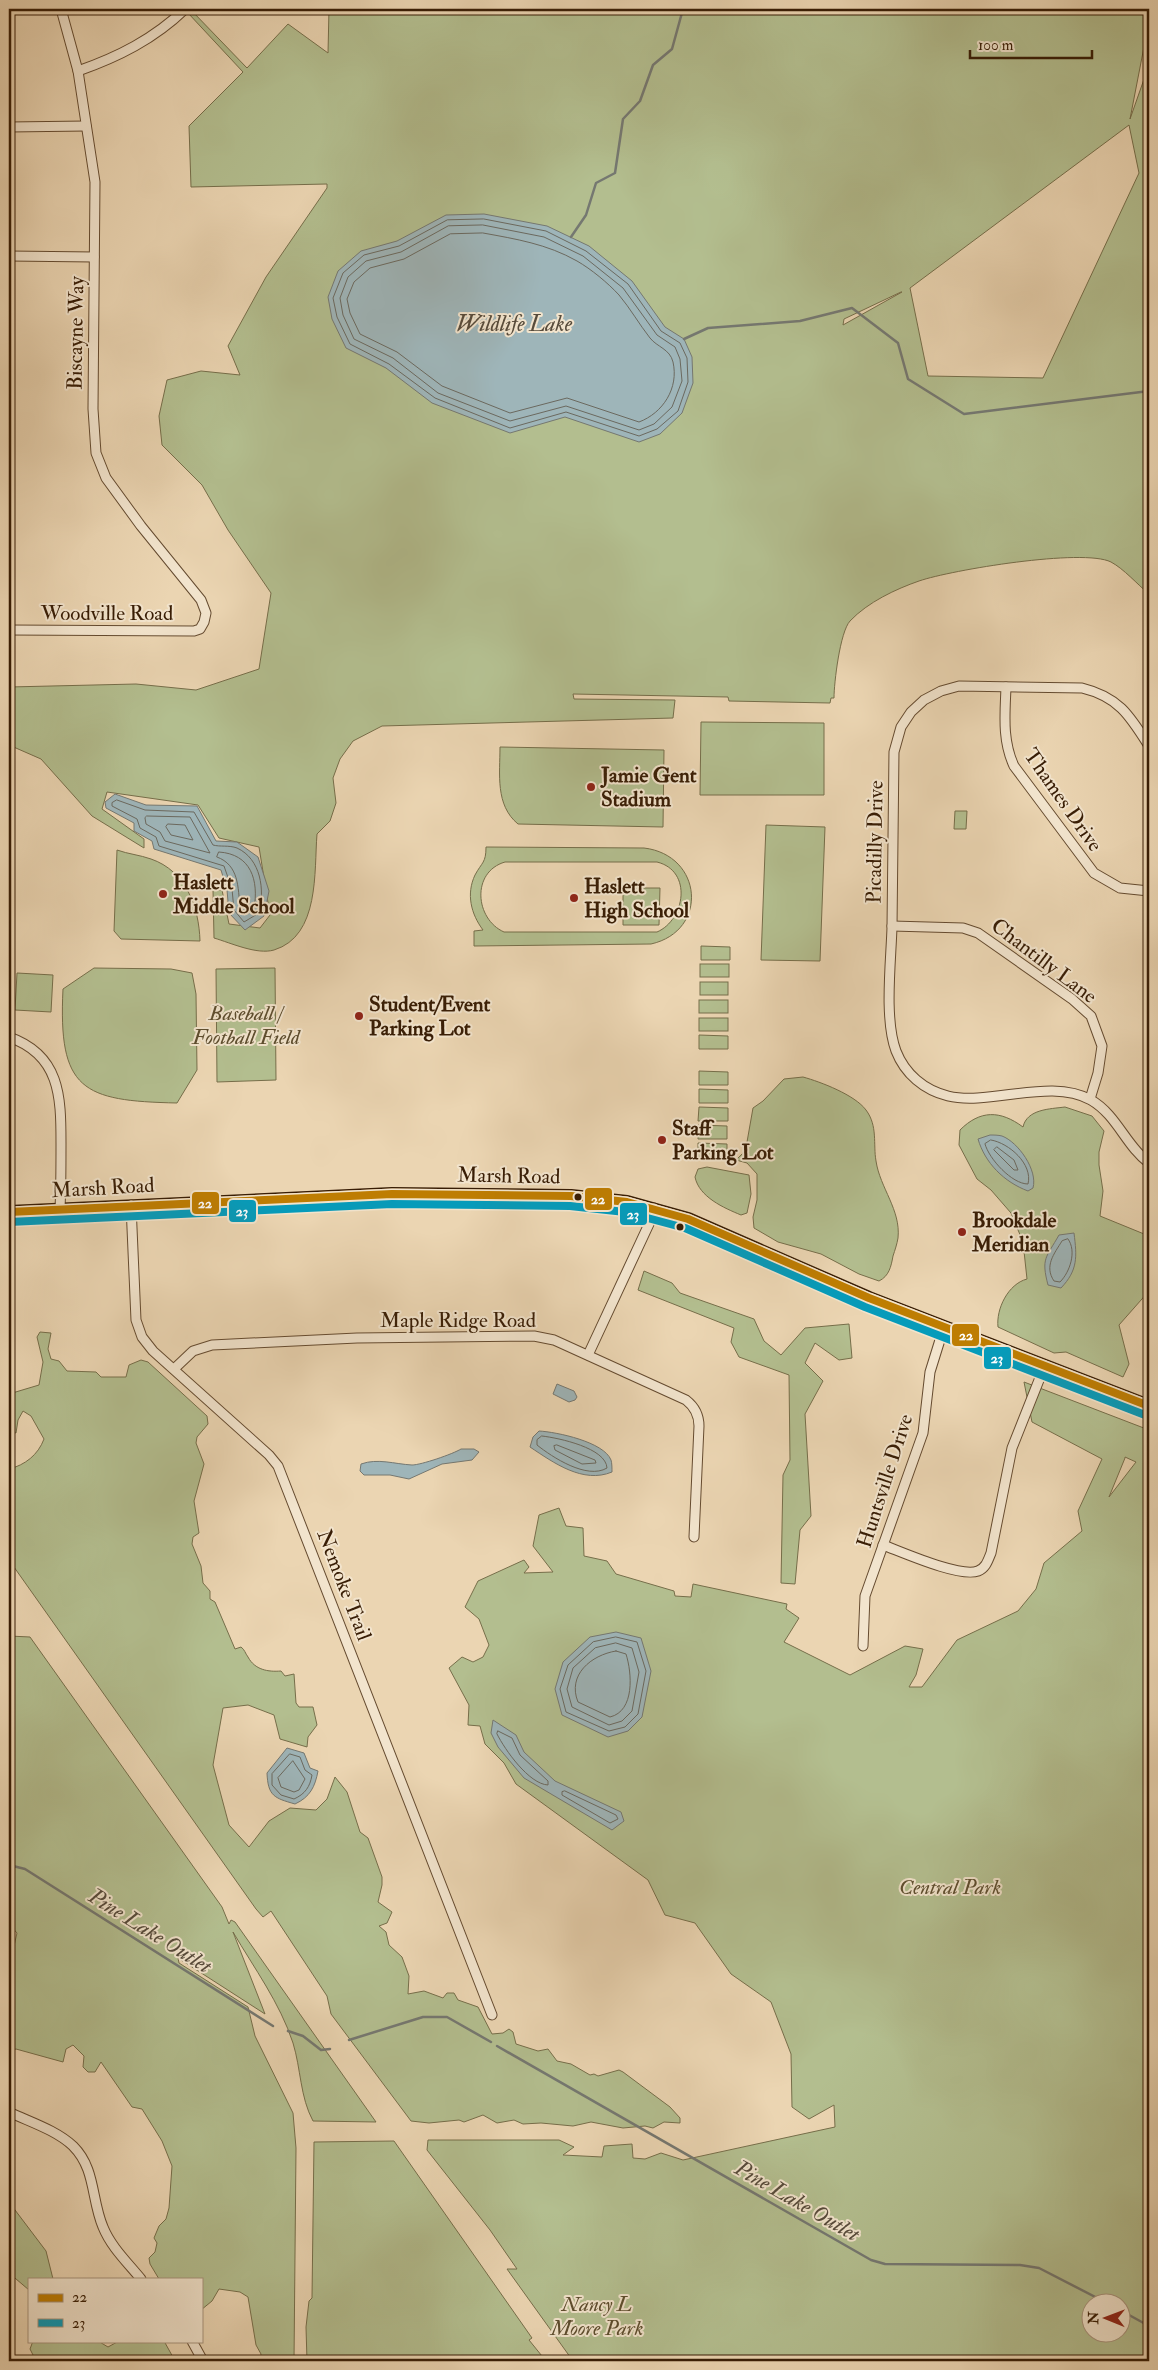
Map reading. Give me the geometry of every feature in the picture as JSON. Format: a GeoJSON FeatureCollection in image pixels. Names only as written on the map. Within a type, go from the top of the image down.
{"type":"FeatureCollection","features":[{"type":"Feature","properties":{"kind":"main road","name":"Marsh Road"},"geometry":{"type":"LineString","coordinates":[[9,1212],[360,1194],[571,1196],[607,1199],[654,1208],[714,1229],[869,1298],[1149,1406]]}},
{"type":"Feature","properties":{"kind":"street","name":"Biscayne Way"},"geometry":{"type":"LineString","coordinates":[[61,9],[78,71],[95,182],[92,409],[94,445],[98,461],[106,478],[141,526],[201,600],[206,613],[202,626]]}},
{"type":"Feature","properties":{"kind":"street"},"geometry":{"type":"LineString","coordinates":[[78,71],[137,46],[157,33],[185,9]]}},
{"type":"Feature","properties":{"kind":"street"},"geometry":{"type":"LineString","coordinates":[[9,127],[86,126]]}},
{"type":"Feature","properties":{"kind":"street"},"geometry":{"type":"LineString","coordinates":[[9,256],[94,257]]}},
{"type":"Feature","properties":{"kind":"street","name":"Woodville Road"},"geometry":{"type":"LineString","coordinates":[[9,630],[194,631],[202,626]]}},
{"type":"Feature","properties":{"kind":"street","name":"Picadilly Drive"},"geometry":{"type":"LineString","coordinates":[[1090,1099],[1063,1092],[959,1097],[932,1090],[910,1074],[896,1052],[892,1035],[894,752],[901,727],[917,706],[941,691],[959,686],[1082,688],[1099,693],[1114,701],[1127,712],[1149,746]]}},
{"type":"Feature","properties":{"kind":"street","name":"Thames Drive"},"geometry":{"type":"LineString","coordinates":[[1006,687],[1005,732],[1008,750],[1014,766],[1094,873],[1120,888],[1149,891]]}},
{"type":"Feature","properties":{"kind":"street","name":"Chantilly Lane"},"geometry":{"type":"LineString","coordinates":[[892,926],[956,927],[978,932],[1072,999],[1091,1016],[1102,1046],[1098,1073],[1090,1099]]}},
{"type":"Feature","properties":{"kind":"street"},"geometry":{"type":"LineString","coordinates":[[9,1037],[30,1048],[43,1060],[53,1075],[58,1090],[61,1108],[60,1209]]}},
{"type":"Feature","properties":{"kind":"street"},"geometry":{"type":"LineString","coordinates":[[1090,1099],[1104,1110],[1136,1151],[1149,1164]]}},
{"type":"Feature","properties":{"kind":"street","name":"Nemoke Trail"},"geometry":{"type":"LineString","coordinates":[[132,1205],[137,1324],[147,1344],[269,1455],[280,1470],[492,2015]]}},
{"type":"Feature","properties":{"kind":"street"},"geometry":{"type":"LineString","coordinates":[[588,1355],[649,1224],[654,1208]]}},
{"type":"Feature","properties":{"kind":"street","name":"Huntsville Drive"},"geometry":{"type":"LineString","coordinates":[[863,1646],[865,1596],[924,1433],[930,1372],[944,1327]]}},
{"type":"Feature","properties":{"kind":"street","name":"Maple Ridge Road"},"geometry":{"type":"LineString","coordinates":[[174,1369],[188,1354],[206,1346],[357,1338],[534,1336],[554,1340],[686,1400],[696,1411],[699,1426],[694,1537]]}},
{"type":"Feature","properties":{"kind":"street"},"geometry":{"type":"LineString","coordinates":[[883,1545],[959,1570],[975,1572],[984,1567],[991,1552],[1012,1448],[1044,1366]]}},
{"type":"Feature","properties":{"kind":"street"},"geometry":{"type":"LineString","coordinates":[[9,2112],[56,2134],[79,2154],[91,2176],[97,2209],[103,2227],[111,2242],[140,2278]]}},
{"type":"Feature","properties":{"kind":"street"},"geometry":{"type":"LineString","coordinates":[[193,2342],[203,2361]]}},
{"type":"Feature","properties":{"kind":"green space"},"geometry":{"type":"Polygon","coordinates":[[[329,9],[1149,9],[1149,21],[1130,119],[1149,65],[1149,594],[1116,565],[1096,558],[1046,559],[986,566],[935,576],[910,584],[883,597],[857,614],[846,627],[843,636],[836,670],[834,698],[831,698],[830,703],[729,701],[728,697],[573,694],[574,699],[675,700],[673,718],[382,726],[353,741],[340,759],[333,778],[336,803],[330,821],[317,834],[312,901],[300,931],[289,943],[267,951],[244,948],[214,938],[213,890],[222,890],[229,924],[260,928],[270,915],[259,847],[219,838],[198,805],[107,792],[102,809],[144,839],[144,848],[92,816],[41,759],[9,745],[9,687],[136,684],[196,690],[259,669],[271,593],[228,530],[202,485],[162,445],[159,416],[167,380],[201,371],[240,375],[228,346],[266,277],[327,188],[327,184],[191,187],[189,126],[243,72],[188,13],[191,10],[247,68],[288,24],[328,53],[329,9]],[[1129,125],[910,288],[928,376],[1043,378],[1139,173],[1129,125]],[[902,292],[844,319],[843,325],[902,292]]]}},
{"type":"Feature","properties":{"kind":"green space"},"geometry":{"type":"Polygon","coordinates":[[[701,722],[824,723],[824,795],[700,795],[701,722]]]}},
{"type":"Feature","properties":{"kind":"green space","name":"Jamie Gent Stadium"},"geometry":{"type":"Polygon","coordinates":[[[500,747],[664,750],[663,827],[518,824],[505,808],[502,798],[500,789],[500,747]]]}},
{"type":"Feature","properties":{"kind":"green space"},"geometry":{"type":"Polygon","coordinates":[[[955,811],[967,811],[966,829],[954,829],[955,811]]]}},
{"type":"Feature","properties":{"kind":"green space"},"geometry":{"type":"Polygon","coordinates":[[[766,825],[825,827],[820,961],[761,960],[766,825]]]}},
{"type":"Feature","properties":{"kind":"green space"},"geometry":{"type":"Polygon","coordinates":[[[486,847],[644,848],[664,854],[678,864],[687,878],[691,894],[690,910],[683,924],[670,936],[651,944],[474,946],[474,931],[483,930],[475,917],[470,897],[472,882],[483,862],[486,847]],[[505,862],[494,867],[486,875],[482,885],[483,907],[487,917],[494,926],[504,932],[657,932],[667,926],[674,917],[679,907],[681,896],[680,885],[676,875],[668,867],[657,862],[505,862]]]}},
{"type":"Feature","properties":{"kind":"green space"},"geometry":{"type":"Polygon","coordinates":[[[117,850],[151,859],[173,872],[182,881],[197,916],[200,941],[121,939],[114,931],[117,850]]]}},
{"type":"Feature","properties":{"kind":"green space"},"geometry":{"type":"Polygon","coordinates":[[[623,888],[660,888],[659,925],[623,925],[623,888]]]}},
{"type":"Feature","properties":{"kind":"green space"},"geometry":{"type":"Polygon","coordinates":[[[701,946],[730,947],[730,960],[701,960],[701,946]]]}},
{"type":"Feature","properties":{"kind":"green space"},"geometry":{"type":"Polygon","coordinates":[[[700,964],[729,964],[729,977],[700,977],[700,964]]]}},
{"type":"Feature","properties":{"kind":"green space"},"geometry":{"type":"Polygon","coordinates":[[[94,968],[171,969],[192,973],[196,994],[197,1070],[177,1103],[118,1099],[98,1093],[82,1083],[72,1069],[65,1049],[63,989],[94,968]]]}},
{"type":"Feature","properties":{"kind":"green space","name":"Baseball / Football Field"},"geometry":{"type":"Polygon","coordinates":[[[275,968],[276,1080],[217,1082],[216,969],[275,968]]]}},
{"type":"Feature","properties":{"kind":"green space"},"geometry":{"type":"Polygon","coordinates":[[[17,973],[53,975],[51,1012],[15,1010],[17,973]]]}},
{"type":"Feature","properties":{"kind":"green space"},"geometry":{"type":"Polygon","coordinates":[[[700,982],[728,982],[728,995],[700,995],[700,982]]]}},
{"type":"Feature","properties":{"kind":"green space"},"geometry":{"type":"Polygon","coordinates":[[[699,1000],[728,1000],[728,1013],[699,1013],[699,1000]]]}},
{"type":"Feature","properties":{"kind":"green space"},"geometry":{"type":"Polygon","coordinates":[[[699,1018],[728,1018],[728,1031],[699,1031],[699,1018]]]}},
{"type":"Feature","properties":{"kind":"green space"},"geometry":{"type":"Polygon","coordinates":[[[699,1035],[728,1036],[728,1049],[699,1049],[699,1035]]]}},
{"type":"Feature","properties":{"kind":"green space"},"geometry":{"type":"Polygon","coordinates":[[[699,1071],[728,1072],[728,1085],[699,1085],[699,1071]]]}},
{"type":"Feature","properties":{"kind":"green space"},"geometry":{"type":"Polygon","coordinates":[[[803,1077],[846,1094],[861,1104],[870,1116],[878,1171],[893,1208],[898,1228],[898,1240],[890,1267],[885,1277],[879,1281],[859,1274],[821,1254],[778,1242],[754,1228],[753,1217],[757,1200],[757,1174],[747,1163],[736,1160],[743,1153],[747,1142],[753,1108],[763,1101],[784,1079],[803,1077]]]}},
{"type":"Feature","properties":{"kind":"green space"},"geometry":{"type":"Polygon","coordinates":[[[699,1089],[728,1090],[728,1103],[699,1103],[699,1089]]]}},
{"type":"Feature","properties":{"kind":"green space"},"geometry":{"type":"Polygon","coordinates":[[[699,1107],[728,1108],[728,1121],[698,1121],[699,1107]]]}},
{"type":"Feature","properties":{"kind":"green space"},"geometry":{"type":"Polygon","coordinates":[[[1065,1107],[1092,1116],[1104,1131],[1099,1152],[1103,1191],[1100,1216],[1149,1236],[1149,1291],[1119,1325],[1129,1364],[1123,1377],[1066,1352],[1054,1353],[998,1327],[999,1313],[1005,1298],[1014,1286],[1027,1279],[1023,1242],[1011,1213],[991,1190],[977,1179],[959,1145],[960,1130],[975,1119],[990,1115],[1006,1117],[1023,1127],[1025,1121],[1034,1113],[1046,1109],[1065,1107]]]}},
{"type":"Feature","properties":{"kind":"green space"},"geometry":{"type":"Polygon","coordinates":[[[698,1125],[727,1126],[727,1139],[698,1139],[698,1125]]]}},
{"type":"Feature","properties":{"kind":"green space"},"geometry":{"type":"Polygon","coordinates":[[[698,1143],[727,1144],[727,1157],[698,1157],[698,1143]]]}},
{"type":"Feature","properties":{"kind":"green space"},"geometry":{"type":"Polygon","coordinates":[[[707,1167],[749,1175],[751,1194],[747,1213],[741,1215],[727,1209],[713,1201],[701,1190],[695,1177],[698,1169],[707,1167]]]}},
{"type":"Feature","properties":{"kind":"green space"},"geometry":{"type":"Polygon","coordinates":[[[644,1271],[672,1283],[680,1293],[754,1319],[764,1341],[781,1355],[805,1328],[849,1324],[852,1358],[839,1360],[815,1343],[805,1363],[823,1381],[805,1414],[811,1516],[800,1530],[795,1584],[781,1583],[783,1475],[790,1460],[789,1375],[739,1357],[731,1342],[734,1328],[638,1290],[644,1271]]]}},
{"type":"Feature","properties":{"kind":"green space"},"geometry":{"type":"Polygon","coordinates":[[[40,1332],[51,1333],[48,1349],[51,1359],[59,1361],[67,1371],[96,1372],[101,1377],[126,1377],[129,1365],[141,1360],[148,1362],[207,1416],[208,1424],[197,1437],[196,1443],[204,1464],[194,1501],[199,1533],[193,1537],[192,1544],[201,1566],[203,1583],[210,1591],[210,1599],[215,1602],[235,1649],[241,1647],[254,1665],[262,1669],[281,1671],[285,1676],[294,1674],[296,1703],[299,1707],[313,1707],[317,1725],[308,1737],[307,1747],[280,1739],[274,1715],[248,1705],[223,1708],[213,1765],[229,1825],[249,1847],[269,1821],[290,1808],[316,1810],[327,1799],[335,1777],[347,1792],[360,1832],[368,1838],[382,1877],[378,1902],[392,1912],[387,1923],[379,1926],[386,1932],[389,1945],[402,1957],[409,1976],[408,1994],[424,1991],[443,1998],[447,1993],[454,1993],[458,2000],[478,2007],[492,2034],[503,2033],[509,2029],[513,2032],[516,2044],[538,2051],[548,2049],[557,2061],[571,2064],[590,2075],[598,2076],[619,2070],[670,2107],[680,2118],[680,2123],[664,2122],[653,2128],[645,2126],[623,2128],[591,2122],[573,2126],[541,2123],[523,2124],[514,2120],[497,2123],[483,2115],[464,2122],[459,2120],[429,2123],[411,2121],[331,2014],[327,1996],[271,1911],[263,1917],[256,1909],[9,1560],[9,1469],[20,1465],[35,1454],[44,1439],[31,1416],[23,1411],[18,1420],[16,1433],[9,1431],[9,1394],[39,1385],[43,1362],[37,1337],[40,1332]]]}},
{"type":"Feature","properties":{"kind":"green space","name":"Central Park"},"geometry":{"type":"Polygon","coordinates":[[[1024,1382],[1149,1430],[1149,2361],[573,2361],[507,2269],[517,2269],[490,2230],[427,2150],[428,2140],[559,2140],[574,2147],[563,2155],[602,2157],[604,2146],[632,2144],[633,2158],[645,2159],[661,2153],[683,2160],[835,2127],[834,2105],[809,2119],[792,2107],[791,2054],[771,2002],[731,1974],[695,1923],[665,1915],[648,1880],[516,1784],[504,1763],[485,1744],[480,1726],[468,1725],[469,1705],[449,1668],[462,1657],[473,1662],[483,1657],[489,1645],[479,1619],[465,1607],[478,1581],[524,1560],[529,1567],[524,1573],[553,1572],[533,1546],[539,1515],[559,1508],[566,1526],[583,1528],[584,1556],[607,1561],[616,1574],[674,1591],[675,1596],[691,1597],[693,1584],[787,1604],[786,1609],[799,1618],[784,1642],[850,1675],[905,1646],[923,1649],[916,1675],[909,1687],[922,1687],[957,1640],[1018,1611],[1036,1589],[1044,1563],[1082,1531],[1078,1511],[1102,1459],[1032,1422],[1024,1382]],[[1125,1457],[1109,1497],[1136,1462],[1125,1457]]]}},
{"type":"Feature","properties":{"kind":"green space"},"geometry":{"type":"Polygon","coordinates":[[[9,1636],[30,1637],[222,1907],[229,1924],[231,1920],[235,1922],[376,2122],[313,2121],[303,2093],[296,2053],[288,2028],[266,1986],[233,1932],[265,2014],[178,1958],[179,1963],[248,2007],[255,2036],[293,2113],[296,2148],[294,2361],[260,2361],[261,2354],[256,2345],[248,2297],[240,2292],[219,2289],[212,2301],[202,2309],[202,2278],[158,2278],[150,2264],[149,2258],[155,2252],[157,2243],[154,2238],[159,2226],[166,2219],[169,2208],[172,2166],[162,2141],[142,2109],[132,2107],[101,2062],[95,2072],[88,2072],[83,2067],[84,2056],[73,2045],[66,2049],[63,2062],[16,2049],[9,2051],[9,1951],[14,1946],[17,1933],[9,1924],[9,1636]]]}},
{"type":"Feature","properties":{"kind":"green space"},"geometry":{"type":"Polygon","coordinates":[[[394,2141],[532,2338],[529,2340],[546,2361],[307,2361],[306,2327],[309,2301],[312,2298],[314,2142],[394,2141]]]}},
{"type":"Feature","properties":{"kind":"green space"},"geometry":{"type":"Polygon","coordinates":[[[9,2181],[14,2182],[12,2206],[46,2251],[53,2278],[28,2278],[28,2289],[9,2273],[9,2181]]]}},
{"type":"Feature","properties":{"kind":"green space"},"geometry":{"type":"Polygon","coordinates":[[[33,2342],[100,2342],[108,2347],[117,2342],[165,2342],[174,2359],[171,2361],[36,2361],[30,2349],[33,2342]]]}},
{"type":"Feature","properties":{"kind":"water","name":"Wildlife Lake"},"geometry":{"type":"Polygon","coordinates":[[[484,214],[547,226],[589,246],[632,281],[665,327],[684,339],[692,357],[693,383],[682,413],[660,434],[639,442],[565,417],[510,433],[432,403],[386,368],[346,348],[332,319],[328,297],[338,271],[361,251],[397,241],[446,215],[484,214]]]}},
{"type":"Feature","properties":{"kind":"water"},"geometry":{"type":"Polygon","coordinates":[[[115,794],[146,805],[197,806],[216,841],[237,842],[258,857],[269,891],[264,916],[245,930],[229,913],[227,890],[221,870],[154,849],[152,841],[134,831],[134,823],[106,808],[105,802],[115,794]]]}},
{"type":"Feature","properties":{"kind":"water"},"geometry":{"type":"Polygon","coordinates":[[[990,1135],[998,1135],[1008,1139],[1020,1150],[1033,1173],[1033,1188],[1028,1191],[1019,1187],[1003,1177],[991,1164],[985,1156],[978,1139],[990,1135]]]}},
{"type":"Feature","properties":{"kind":"water"},"geometry":{"type":"Polygon","coordinates":[[[1074,1233],[1076,1256],[1071,1275],[1061,1288],[1048,1285],[1045,1263],[1048,1254],[1059,1235],[1074,1233]]]}},
{"type":"Feature","properties":{"kind":"water"},"geometry":{"type":"Polygon","coordinates":[[[557,1384],[574,1391],[577,1397],[575,1400],[569,1402],[553,1394],[557,1384]]]}},
{"type":"Feature","properties":{"kind":"water"},"geometry":{"type":"Polygon","coordinates":[[[539,1431],[557,1433],[579,1439],[599,1448],[611,1460],[612,1472],[601,1475],[580,1474],[559,1465],[530,1447],[533,1437],[539,1431]]]}},
{"type":"Feature","properties":{"kind":"water"},"geometry":{"type":"Polygon","coordinates":[[[461,1449],[474,1449],[479,1452],[472,1460],[442,1464],[409,1479],[390,1475],[364,1475],[360,1471],[361,1464],[367,1462],[380,1461],[416,1465],[461,1449]]]}},
{"type":"Feature","properties":{"kind":"water"},"geometry":{"type":"Polygon","coordinates":[[[616,1632],[641,1638],[651,1671],[642,1717],[628,1731],[608,1737],[562,1715],[555,1689],[563,1662],[590,1637],[616,1632]]]}},
{"type":"Feature","properties":{"kind":"water"},"geometry":{"type":"Polygon","coordinates":[[[493,1720],[516,1735],[524,1752],[555,1781],[621,1812],[624,1821],[612,1830],[524,1778],[498,1747],[491,1733],[493,1720]]]}},
{"type":"Feature","properties":{"kind":"water"},"geometry":{"type":"Polygon","coordinates":[[[287,1748],[304,1753],[310,1768],[318,1771],[311,1791],[295,1804],[277,1798],[271,1791],[268,1781],[267,1773],[287,1748]]]}},
{"type":"Feature","properties":{"kind":"waterway"},"geometry":{"type":"LineString","coordinates":[[571,237],[586,215],[596,183],[615,173],[623,119],[640,101],[653,65],[672,49],[683,9]]}},
{"type":"Feature","properties":{"kind":"waterway"},"geometry":{"type":"LineString","coordinates":[[684,339],[708,328],[800,321],[852,308],[898,343],[908,379],[964,414],[1149,391]]}},
{"type":"Feature","properties":{"kind":"waterway","name":"Pine Lake Outlet"},"geometry":{"type":"LineString","coordinates":[[9,1865],[25,1869],[273,2026]]}},
{"type":"Feature","properties":{"kind":"waterway","name":"Pine Lake Outlet"},"geometry":{"type":"LineString","coordinates":[[349,2040],[423,2017],[447,2017],[491,2042]]}},
{"type":"Feature","properties":{"kind":"waterway","name":"Pine Lake Outlet"},"geometry":{"type":"LineString","coordinates":[[288,2031],[303,2036],[321,2050],[330,2049]]}},
{"type":"Feature","properties":{"kind":"waterway","name":"Pine Lake Outlet"},"geometry":{"type":"LineString","coordinates":[[497,2046],[871,2260],[885,2264],[1020,2265],[1039,2268],[1086,2292]]}},
{"type":"Feature","properties":{"kind":"waterway","name":"Pine Lake Outlet"},"geometry":{"type":"LineString","coordinates":[[1130,2316],[1149,2326]]}},
{"type":"Feature","properties":{"kind":"transit line","name":"22"},"geometry":{"type":"LineString","coordinates":[[9,1212],[392,1194],[571,1196],[627,1202],[688,1219],[869,1298],[1149,1406]]}},
{"type":"Feature","properties":{"kind":"transit line","name":"23"},"geometry":{"type":"LineString","coordinates":[[9,1222],[392,1204],[570,1206],[625,1212],[685,1228],[865,1307],[1145,1415]]}},
{"type":"Feature","properties":{"kind":"place","name":"Jamie Gent Stadium"},"geometry":{"type":"Point","coordinates":[591,787]}},
{"type":"Feature","properties":{"kind":"place","name":"Haslett Middle School"},"geometry":{"type":"Point","coordinates":[163,894]}},
{"type":"Feature","properties":{"kind":"place","name":"Haslett High School"},"geometry":{"type":"Point","coordinates":[574,898]}},
{"type":"Feature","properties":{"kind":"place","name":"Student/Event Parking Lot"},"geometry":{"type":"Point","coordinates":[359,1016]}},
{"type":"Feature","properties":{"kind":"place","name":"Staff Parking Lot"},"geometry":{"type":"Point","coordinates":[662,1140]}},
{"type":"Feature","properties":{"kind":"place","name":"Brookdale Meridian"},"geometry":{"type":"Point","coordinates":[962,1232]}},
{"type":"Feature","properties":{"kind":"park label","name":"Nancy L Moore Park"},"geometry":{"type":"Point","coordinates":[597,2316]}}]}
